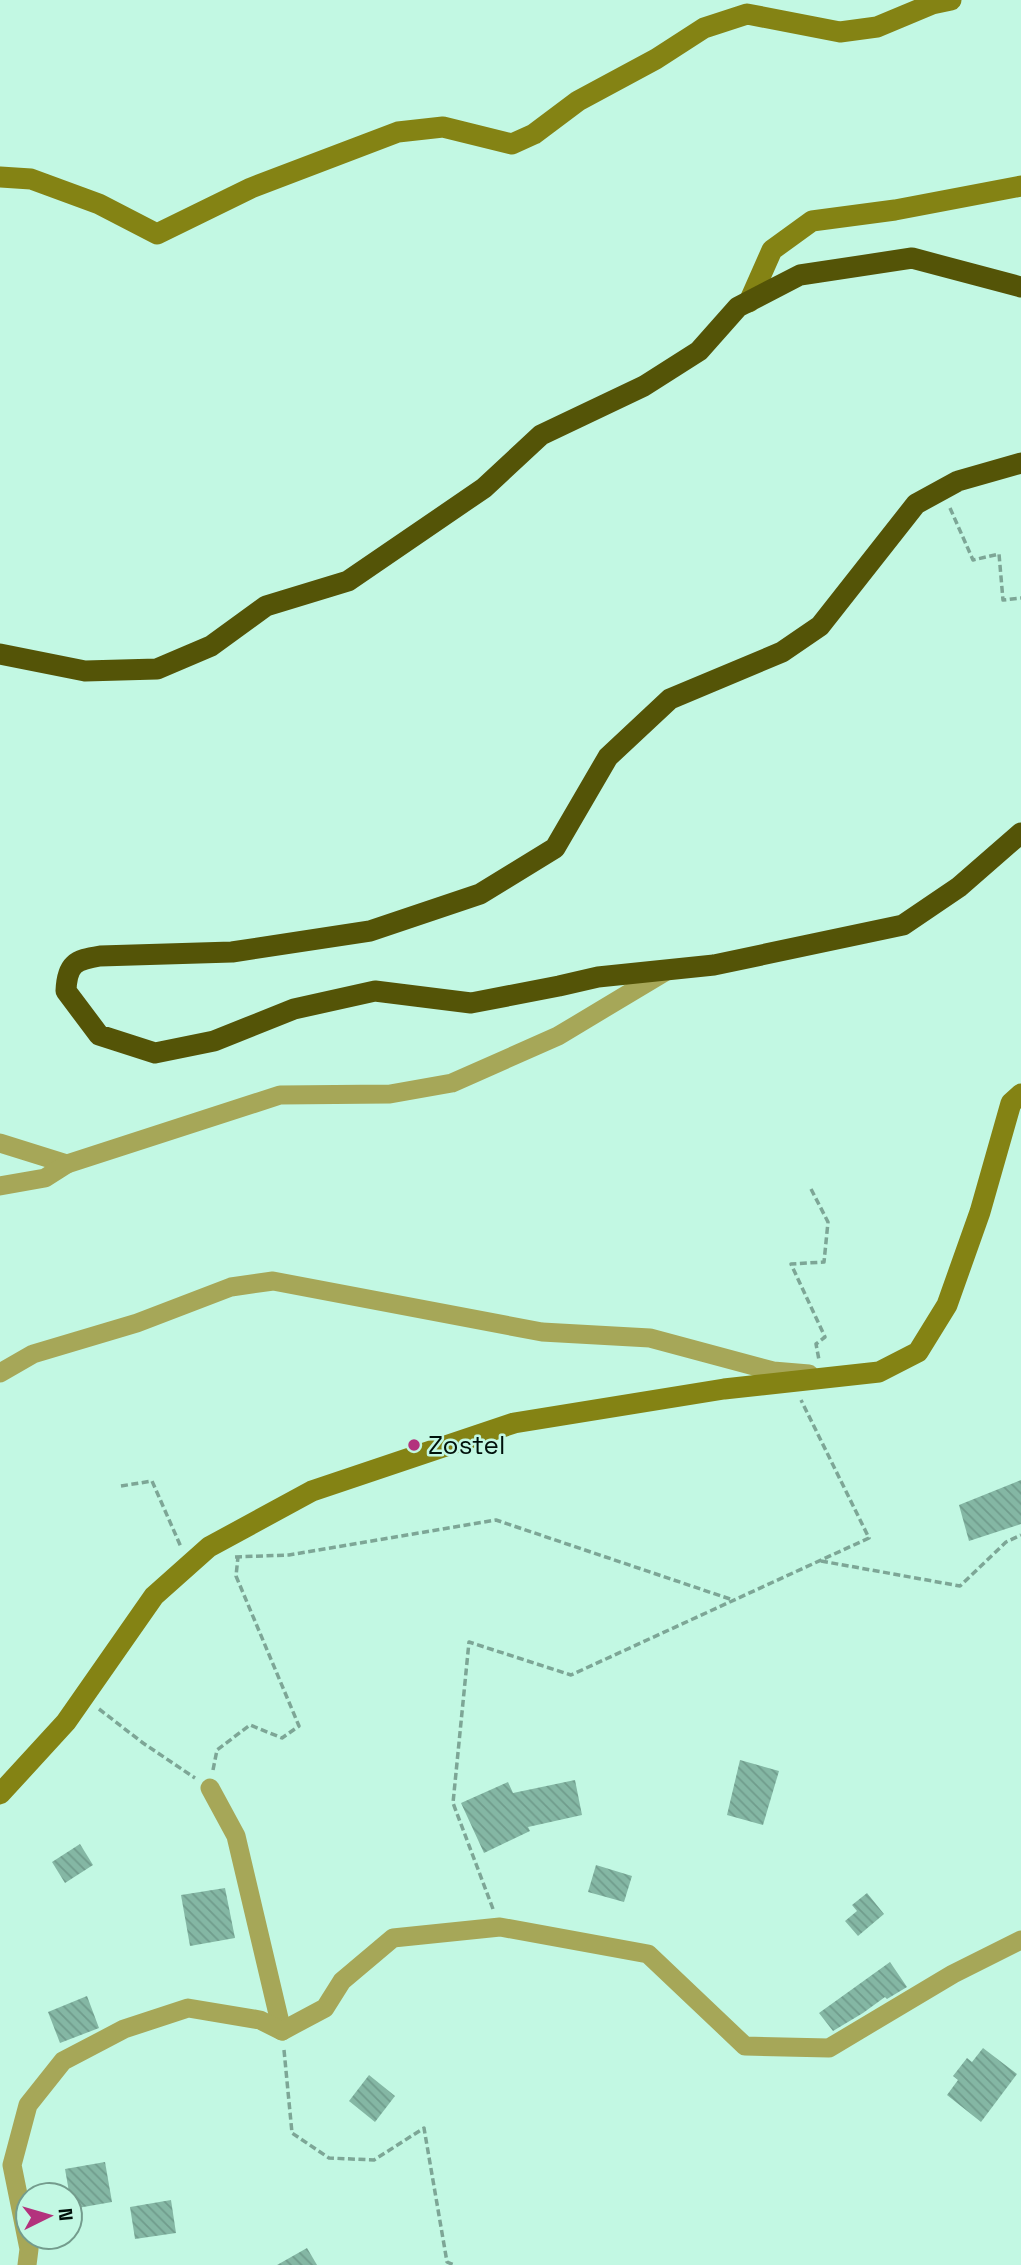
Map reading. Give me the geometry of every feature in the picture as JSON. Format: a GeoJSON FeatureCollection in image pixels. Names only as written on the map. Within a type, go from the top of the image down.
{"type":"FeatureCollection","features":[{"type":"Feature","properties":{"kind":"highway"},"geometry":{"type":"LineString","coordinates":[[0,654],[85,671],[158,670],[211,646],[266,606],[348,581],[484,488],[541,435],[644,386],[699,351],[738,307],[800,275],[912,258],[1021,287]]}},
{"type":"Feature","properties":{"kind":"highway"},"geometry":{"type":"LineString","coordinates":[[1021,463],[958,481],[916,504],[820,626],[782,652],[670,699],[608,757],[555,848],[480,894],[370,931],[232,952],[100,956],[82,959],[75,962],[69,971],[66,991],[99,1035],[155,1053],[214,1041],[294,1009],[375,991],[471,1003],[598,976],[715,965],[903,925],[959,887],[1021,833]]}},
{"type":"Feature","properties":{"kind":"main road"},"geometry":{"type":"LineString","coordinates":[[0,177],[31,179],[99,204],[157,234],[251,188],[398,132],[443,127],[512,144],[534,134],[578,101],[656,59],[704,28],[747,14],[840,33],[877,27],[932,4],[951,0]]}},
{"type":"Feature","properties":{"kind":"main road"},"geometry":{"type":"LineString","coordinates":[[749,302],[772,250],[812,222],[895,210],[1021,186]]}},
{"type":"Feature","properties":{"kind":"main road"},"geometry":{"type":"LineString","coordinates":[[0,1794],[66,1722],[154,1596],[209,1547],[312,1491],[514,1423],[724,1389],[852,1377],[879,1372],[918,1352],[947,1305],[981,1212],[1011,1103],[1021,1094]]}},
{"type":"Feature","properties":{"kind":"street"},"geometry":{"type":"LineString","coordinates":[[0,1186],[45,1178],[67,1164],[280,1095],[390,1094],[452,1083],[558,1035],[670,970]]}},
{"type":"Feature","properties":{"kind":"street"},"geometry":{"type":"LineString","coordinates":[[0,1143],[67,1164]]}},
{"type":"Feature","properties":{"kind":"street"},"geometry":{"type":"LineString","coordinates":[[0,1373],[33,1354],[138,1324],[231,1287],[273,1281],[542,1332],[650,1338],[773,1371],[852,1377]]}},
{"type":"Feature","properties":{"kind":"street"},"geometry":{"type":"LineString","coordinates":[[210,1788],[236,1836],[282,2031]]}},
{"type":"Feature","properties":{"kind":"street"},"geometry":{"type":"LineString","coordinates":[[282,2031],[325,2008],[342,1981],[393,1938],[500,1927],[648,1954],[745,2046],[829,2048],[953,1974],[1021,1940]]}},
{"type":"Feature","properties":{"kind":"street"},"geometry":{"type":"LineString","coordinates":[[27,2265],[29,2249],[12,2165],[28,2105],[63,2061],[124,2029],[188,2008],[260,2020],[282,2031]]}},
{"type":"Feature","properties":{"kind":"path"},"geometry":{"type":"LineString","coordinates":[[942,490],[973,560],[999,554],[1003,600],[1021,598]]}},
{"type":"Feature","properties":{"kind":"path"},"geometry":{"type":"LineString","coordinates":[[811,1189],[828,1222],[824,1262],[791,1264],[825,1337],[816,1344],[819,1359],[852,1377]]}},
{"type":"Feature","properties":{"kind":"path"},"geometry":{"type":"LineString","coordinates":[[500,1927],[453,1803],[469,1642],[571,1675],[869,1538],[792,1382]]}},
{"type":"Feature","properties":{"kind":"path"},"geometry":{"type":"LineString","coordinates":[[121,1486],[152,1481],[189,1565]]}},
{"type":"Feature","properties":{"kind":"path"},"geometry":{"type":"LineString","coordinates":[[227,1557],[289,1555],[496,1520],[733,1600]]}},
{"type":"Feature","properties":{"kind":"path"},"geometry":{"type":"LineString","coordinates":[[819,1561],[960,1586],[1006,1542],[1021,1535]]}},
{"type":"Feature","properties":{"kind":"path"},"geometry":{"type":"LineString","coordinates":[[83,1697],[142,1743],[210,1788],[217,1751],[250,1725],[282,1738],[299,1726],[236,1576],[238,1557]]}},
{"type":"Feature","properties":{"kind":"path"},"geometry":{"type":"LineString","coordinates":[[282,2031],[292,2133],[329,2158],[374,2160],[424,2128],[447,2262],[454,2265]]}},
{"type":"Feature","properties":{"kind":"building"},"geometry":{"type":"Polygon","coordinates":[[[1021,1480],[1021,1524],[969,1541],[959,1505],[1021,1480]]]}},
{"type":"Feature","properties":{"kind":"building"},"geometry":{"type":"Polygon","coordinates":[[[740,1760],[779,1771],[763,1825],[727,1815],[740,1760]]]}},
{"type":"Feature","properties":{"kind":"building"},"geometry":{"type":"Polygon","coordinates":[[[575,1780],[582,1815],[528,1827],[530,1831],[484,1853],[461,1803],[508,1782],[513,1793],[575,1780]]]}},
{"type":"Feature","properties":{"kind":"building"},"geometry":{"type":"Polygon","coordinates":[[[80,1844],[93,1865],[65,1883],[52,1862],[80,1844]]]}},
{"type":"Feature","properties":{"kind":"building"},"geometry":{"type":"Polygon","coordinates":[[[596,1865],[632,1876],[624,1902],[588,1892],[596,1865]]]}},
{"type":"Feature","properties":{"kind":"building"},"geometry":{"type":"Polygon","coordinates":[[[225,1888],[235,1938],[190,1946],[181,1895],[225,1888]]]}},
{"type":"Feature","properties":{"kind":"building"},"geometry":{"type":"Polygon","coordinates":[[[867,1893],[884,1914],[858,1936],[845,1921],[857,1911],[852,1905],[867,1893]]]}},
{"type":"Feature","properties":{"kind":"building"},"geometry":{"type":"Polygon","coordinates":[[[890,1962],[907,1987],[887,1999],[885,1997],[833,2031],[819,2013],[890,1962]]]}},
{"type":"Feature","properties":{"kind":"building"},"geometry":{"type":"Polygon","coordinates":[[[87,1996],[99,2028],[60,2043],[48,2012],[87,1996]]]}},
{"type":"Feature","properties":{"kind":"building"},"geometry":{"type":"Polygon","coordinates":[[[983,2048],[1017,2074],[981,2122],[947,2095],[958,2080],[953,2076],[967,2058],[972,2062],[983,2048]]]}},
{"type":"Feature","properties":{"kind":"building"},"geometry":{"type":"Polygon","coordinates":[[[369,2075],[395,2096],[375,2122],[349,2101],[369,2075]]]}},
{"type":"Feature","properties":{"kind":"building"},"geometry":{"type":"Polygon","coordinates":[[[105,2162],[112,2202],[84,2207],[84,2181],[67,2181],[65,2169],[105,2162]]]}},
{"type":"Feature","properties":{"kind":"building"},"geometry":{"type":"Polygon","coordinates":[[[171,2200],[176,2233],[135,2239],[130,2207],[171,2200]]]}},
{"type":"Feature","properties":{"kind":"building"},"geometry":{"type":"Polygon","coordinates":[[[307,2248],[317,2265],[277,2265],[307,2248]]]}},
{"type":"Feature","properties":{"kind":"place","name":"Zostel"},"geometry":{"type":"Point","coordinates":[414,1445]}}]}
